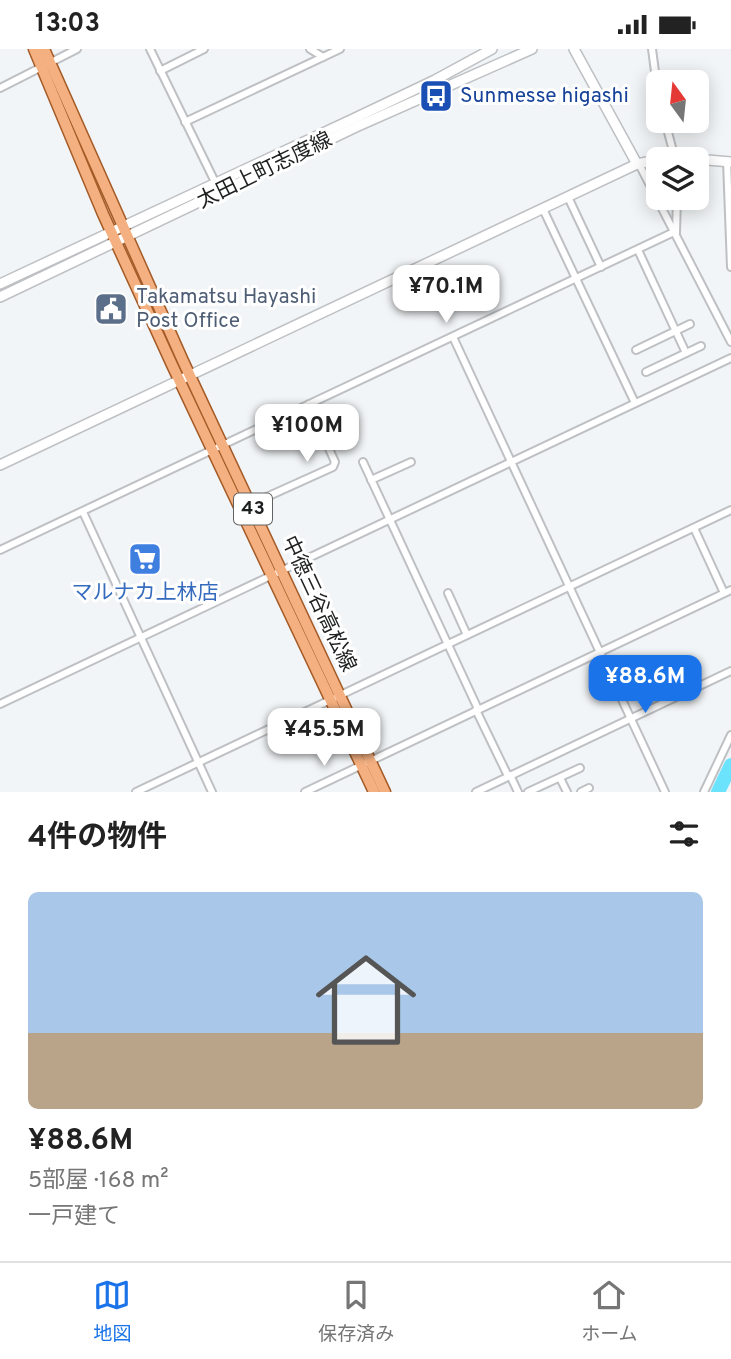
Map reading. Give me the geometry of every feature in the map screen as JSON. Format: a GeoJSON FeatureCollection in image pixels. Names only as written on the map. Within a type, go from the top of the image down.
{"type":"FeatureCollection","features":[{"type":"Feature","properties":{"kind":"main road","name":"中徳三谷高松線"},"geometry":{"type":"LineString","coordinates":[[34,49],[45,65],[124,225],[251,505],[276,572]]}},
{"type":"Feature","properties":{"kind":"main road","name":"中徳三谷高松線"},"geometry":{"type":"LineString","coordinates":[[44,49],[45,65],[116,243],[212,450],[276,572],[366,762],[385,792]]}},
{"type":"Feature","properties":{"kind":"main road","name":"太田上町志度線"},"geometry":{"type":"LineString","coordinates":[[0,284],[435,80],[492,49]]}},
{"type":"Feature","properties":{"kind":"main road","name":"太田上町志度線"},"geometry":{"type":"LineString","coordinates":[[0,297],[356,127],[531,49]]}},
{"type":"Feature","properties":{"kind":"main road"},"geometry":{"type":"LineString","coordinates":[[575,49],[638,164]]}},
{"type":"Feature","properties":{"kind":"main road"},"geometry":{"type":"LineString","coordinates":[[709,161],[729,162]]}},
{"type":"Feature","properties":{"kind":"main road"},"geometry":{"type":"LineString","coordinates":[[0,465],[638,164],[646,163]]}},
{"type":"Feature","properties":{"kind":"main road","name":"中徳三谷高松線"},"geometry":{"type":"LineString","coordinates":[[366,762],[374,792]]}},
{"type":"Feature","properties":{"kind":"street"},"geometry":{"type":"LineString","coordinates":[[0,88],[77,49]]}},
{"type":"Feature","properties":{"kind":"street"},"geometry":{"type":"LineString","coordinates":[[150,49],[216,184]]}},
{"type":"Feature","properties":{"kind":"street"},"geometry":{"type":"LineString","coordinates":[[160,71],[204,49]]}},
{"type":"Feature","properties":{"kind":"street"},"geometry":{"type":"LineString","coordinates":[[310,49],[323,57]]}},
{"type":"Feature","properties":{"kind":"street"},"geometry":{"type":"LineString","coordinates":[[185,122],[340,49]]}},
{"type":"Feature","properties":{"kind":"street"},"geometry":{"type":"LineString","coordinates":[[652,49],[655,70]]}},
{"type":"Feature","properties":{"kind":"street"},"geometry":{"type":"LineString","coordinates":[[729,162],[731,267]]}},
{"type":"Feature","properties":{"kind":"street"},"geometry":{"type":"LineString","coordinates":[[638,164],[731,342]]}},
{"type":"Feature","properties":{"kind":"street"},"geometry":{"type":"LineString","coordinates":[[568,197],[601,267]]}},
{"type":"Feature","properties":{"kind":"street"},"geometry":{"type":"LineString","coordinates":[[543,209],[635,403]]}},
{"type":"Feature","properties":{"kind":"street"},"geometry":{"type":"LineString","coordinates":[[675,234],[676,210]]}},
{"type":"Feature","properties":{"kind":"street"},"geometry":{"type":"LineString","coordinates":[[0,550],[675,234]]}},
{"type":"Feature","properties":{"kind":"street"},"geometry":{"type":"LineString","coordinates":[[638,250],[686,353]]}},
{"type":"Feature","properties":{"kind":"street"},"geometry":{"type":"LineString","coordinates":[[636,350],[690,324]]}},
{"type":"Feature","properties":{"kind":"street"},"geometry":{"type":"LineString","coordinates":[[453,337],[665,792]]}},
{"type":"Feature","properties":{"kind":"street"},"geometry":{"type":"LineString","coordinates":[[646,372],[701,347]]}},
{"type":"Feature","properties":{"kind":"street"},"geometry":{"type":"LineString","coordinates":[[0,704],[731,358]]}},
{"type":"Feature","properties":{"kind":"street"},"geometry":{"type":"LineString","coordinates":[[251,505],[333,467],[335,462],[309,404]]}},
{"type":"Feature","properties":{"kind":"street"},"geometry":{"type":"LineString","coordinates":[[363,462],[518,792]]}},
{"type":"Feature","properties":{"kind":"street"},"geometry":{"type":"LineString","coordinates":[[371,480],[411,462]]}},
{"type":"Feature","properties":{"kind":"street"},"geometry":{"type":"LineString","coordinates":[[135,792],[731,510]]}},
{"type":"Feature","properties":{"kind":"street"},"geometry":{"type":"LineString","coordinates":[[83,512],[212,792]]}},
{"type":"Feature","properties":{"kind":"street"},"geometry":{"type":"LineString","coordinates":[[694,528],[724,593]]}},
{"type":"Feature","properties":{"kind":"street"},"geometry":{"type":"LineString","coordinates":[[305,792],[731,590]]}},
{"type":"Feature","properties":{"kind":"street"},"geometry":{"type":"LineString","coordinates":[[447,593],[467,635]]}},
{"type":"Feature","properties":{"kind":"street"},"geometry":{"type":"LineString","coordinates":[[476,792],[731,671]]}},
{"type":"Feature","properties":{"kind":"street"},"geometry":{"type":"LineString","coordinates":[[707,791],[731,735]]}},
{"type":"Feature","properties":{"kind":"street"},"geometry":{"type":"LineString","coordinates":[[528,792],[580,768]]}},
{"type":"Feature","properties":{"kind":"street"},"geometry":{"type":"LineString","coordinates":[[560,778],[566,792]]}},
{"type":"Feature","properties":{"kind":"street"},"geometry":{"type":"LineString","coordinates":[[581,792],[589,788]]}},
{"type":"Feature","properties":{"kind":"waterway"},"geometry":{"type":"LineString","coordinates":[[718,792],[731,765]]}},
{"type":"Feature","properties":{"kind":"place","name":"Sunmesse higashi"},"geometry":{"type":"Point","coordinates":[436,96]}},
{"type":"Feature","properties":{"kind":"place","name":"Takamatsu Hayashi Post Office"},"geometry":{"type":"Point","coordinates":[111,309]}},
{"type":"Feature","properties":{"kind":"place","name":"マルナカ上林店"},"geometry":{"type":"Point","coordinates":[145,559]}}]}
